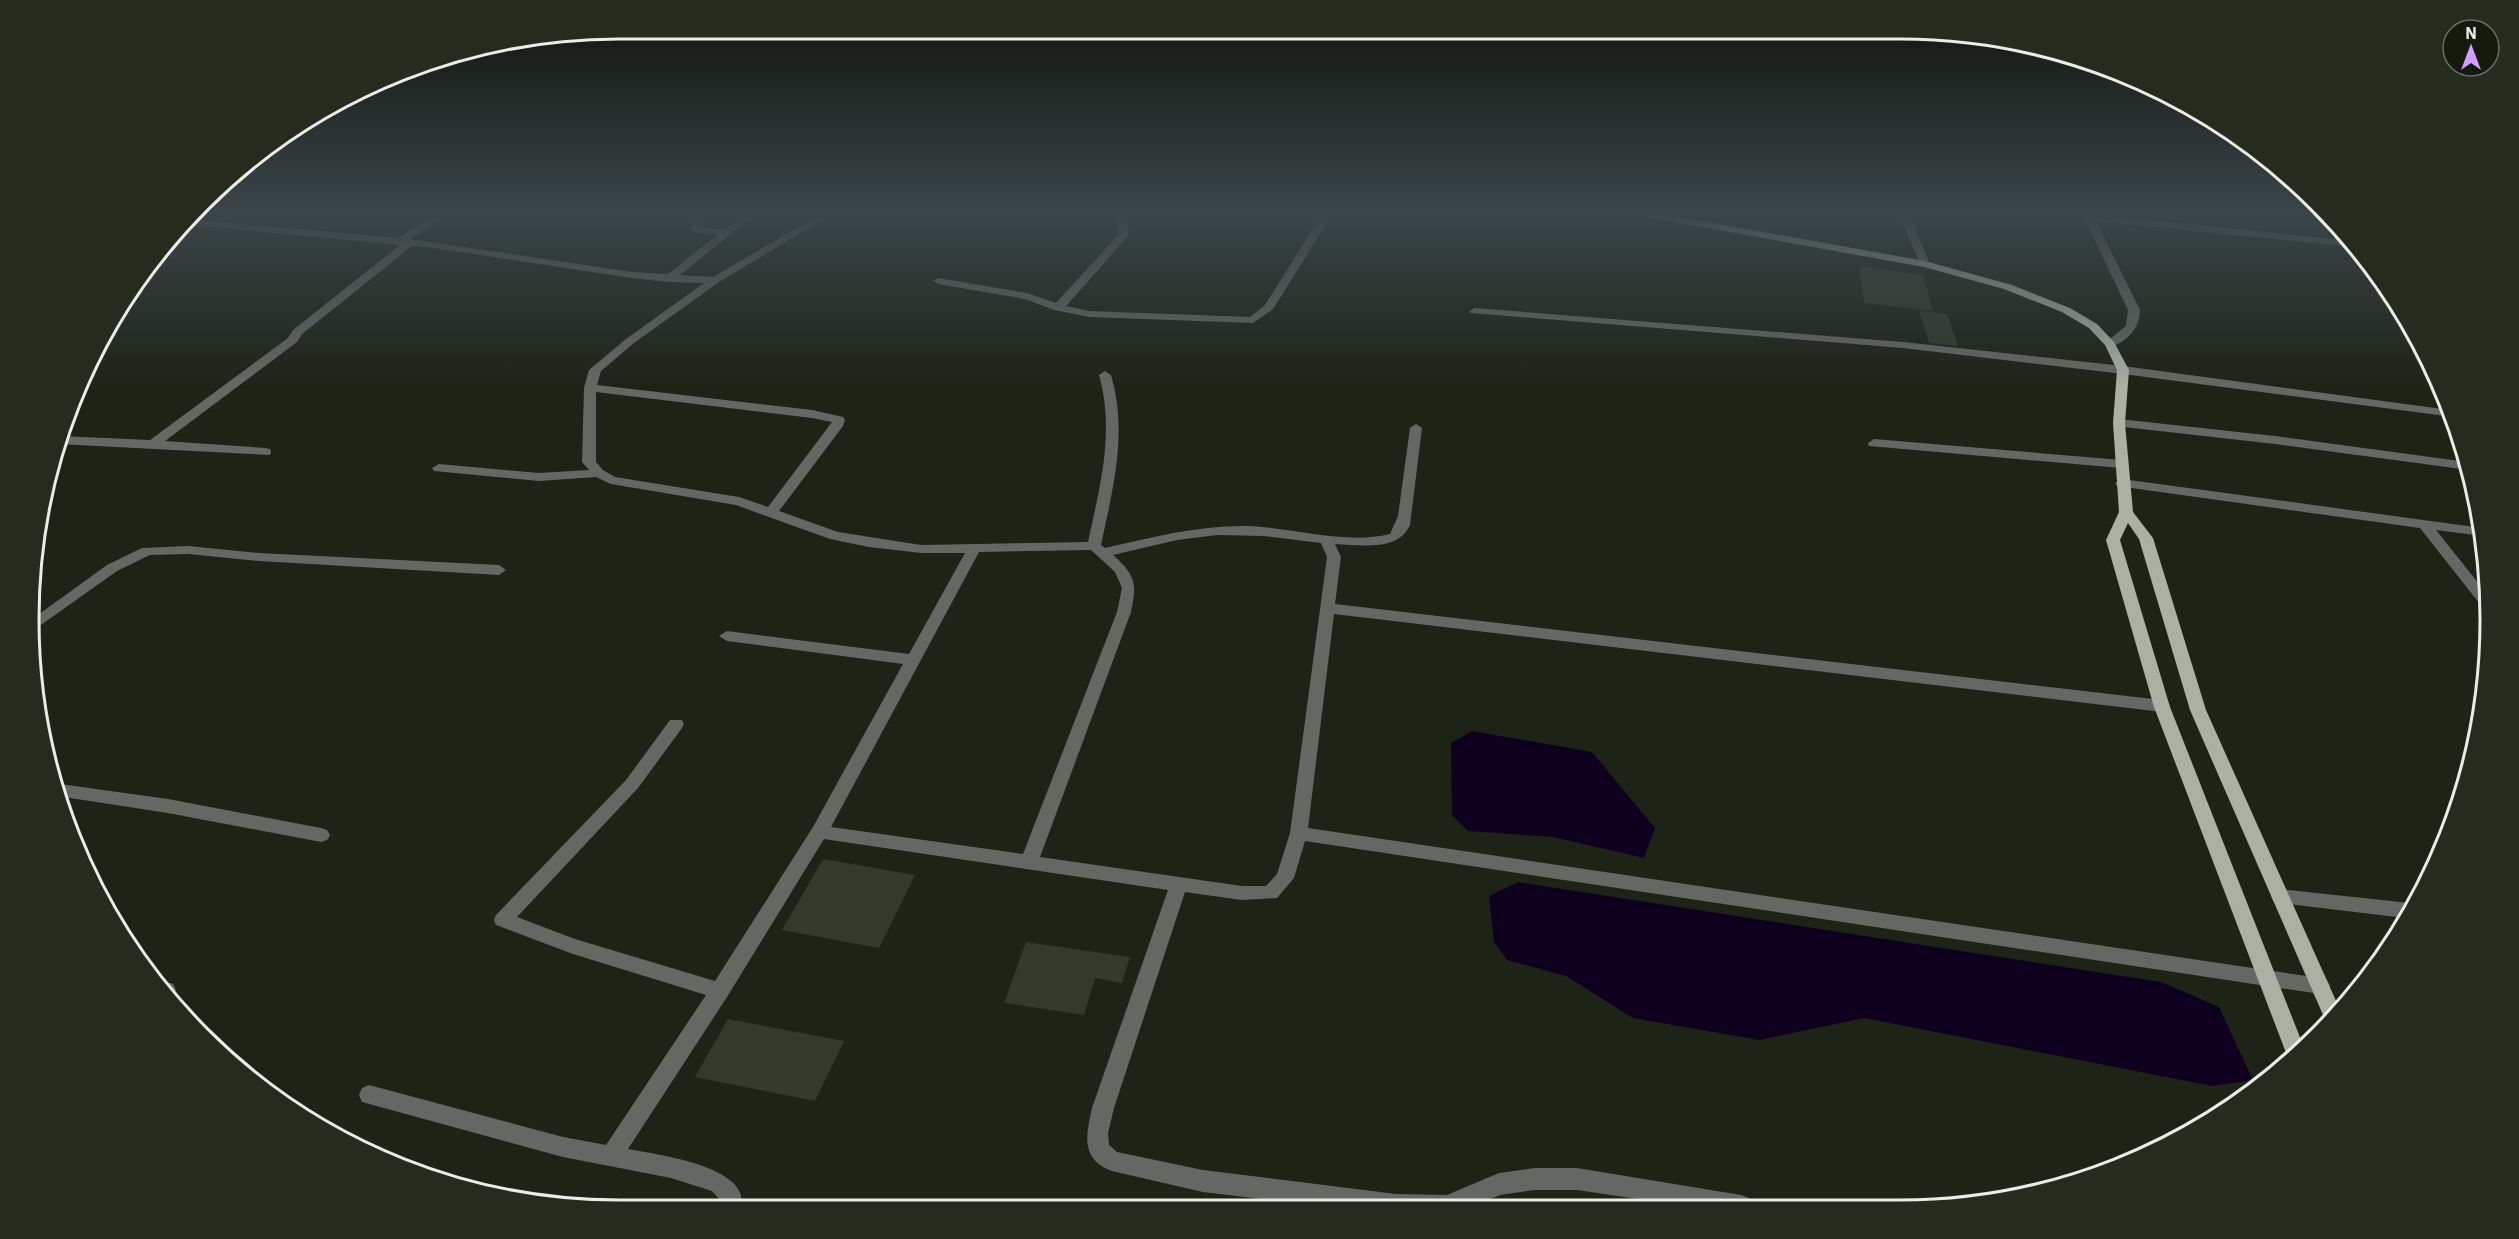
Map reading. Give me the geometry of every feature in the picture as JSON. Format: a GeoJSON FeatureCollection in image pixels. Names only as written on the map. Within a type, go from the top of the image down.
{"type":"FeatureCollection","features":[{"type":"Feature","properties":{"kind":"main road"},"geometry":{"type":"LineString","coordinates":[[1950,271],[2008,287],[2066,310],[2093,326],[2110,344],[2123,370],[2119,423],[2126,512],[2146,538],[2198,710],[2330,1009]]}},
{"type":"Feature","properties":{"kind":"main road"},"geometry":{"type":"LineString","coordinates":[[2126,512],[2113,540],[2162,706],[2209,834],[2268,978],[2293,1046]]}},
{"type":"Feature","properties":{"kind":"street"},"geometry":{"type":"LineString","coordinates":[[153,444],[292,340],[297,332],[370,271]]}},
{"type":"Feature","properties":{"kind":"street"},"geometry":{"type":"LineString","coordinates":[[592,271],[669,279],[715,280]]}},
{"type":"Feature","properties":{"kind":"street"},"geometry":{"type":"LineString","coordinates":[[669,279],[679,271]]}},
{"type":"Feature","properties":{"kind":"street"},"geometry":{"type":"LineString","coordinates":[[731,271],[715,280],[595,370],[590,388],[590,462],[597,473],[611,480],[739,501],[836,536],[869,543],[921,549],[1099,549],[1201,532],[1269,532],[1326,540],[1383,541],[1397,536],[1402,527],[1416,428]]}},
{"type":"Feature","properties":{"kind":"street"},"geometry":{"type":"LineString","coordinates":[[1058,308],[1092,271]]}},
{"type":"Feature","properties":{"kind":"street"},"geometry":{"type":"LineString","coordinates":[[938,281],[1039,299],[1058,308],[1130,317],[1253,320],[1269,307],[1292,271]]}},
{"type":"Feature","properties":{"kind":"street"},"geometry":{"type":"LineString","coordinates":[[2110,344],[2130,330],[2136,321],[2134,310],[2115,271]]}},
{"type":"Feature","properties":{"kind":"street"},"geometry":{"type":"LineString","coordinates":[[1475,311],[1877,342],[2123,370],[2442,413]]}},
{"type":"Feature","properties":{"kind":"street"},"geometry":{"type":"LineString","coordinates":[[1099,549],[1114,406],[1105,375]]}},
{"type":"Feature","properties":{"kind":"street"},"geometry":{"type":"LineString","coordinates":[[590,388],[812,414],[839,420],[837,426],[771,512]]}},
{"type":"Feature","properties":{"kind":"street"},"geometry":{"type":"LineString","coordinates":[[2119,423],[2275,440],[2459,465]]}},
{"type":"Feature","properties":{"kind":"street"},"geometry":{"type":"LineString","coordinates":[[68,440],[265,452]]}},
{"type":"Feature","properties":{"kind":"street"},"geometry":{"type":"LineString","coordinates":[[1874,443],[2121,464]]}},
{"type":"Feature","properties":{"kind":"street"},"geometry":{"type":"LineString","coordinates":[[439,468],[549,477],[597,473]]}},
{"type":"Feature","properties":{"kind":"street"},"geometry":{"type":"LineString","coordinates":[[2122,483],[2473,531]]}},
{"type":"Feature","properties":{"kind":"street"},"geometry":{"type":"LineString","coordinates":[[2424,524],[2479,595]]}},
{"type":"Feature","properties":{"kind":"street"},"geometry":{"type":"LineString","coordinates":[[819,832],[1242,893],[1270,893],[1285,878],[1299,833],[1334,557],[1326,540]]}},
{"type":"Feature","properties":{"kind":"street"},"geometry":{"type":"LineString","coordinates":[[611,1156],[720,991],[819,832],[974,549]]}},
{"type":"Feature","properties":{"kind":"street"},"geometry":{"type":"LineString","coordinates":[[1029,862],[1124,612],[1129,588],[1122,570],[1099,549]]}},
{"type":"Feature","properties":{"kind":"street"},"geometry":{"type":"LineString","coordinates":[[39,621],[112,568],[147,551],[188,550],[259,557],[499,570]]}},
{"type":"Feature","properties":{"kind":"street"},"geometry":{"type":"LineString","coordinates":[[1328,608],[2162,706]]}},
{"type":"Feature","properties":{"kind":"street"},"geometry":{"type":"LineString","coordinates":[[727,636],[913,660]]}},
{"type":"Feature","properties":{"kind":"street"},"geometry":{"type":"LineString","coordinates":[[676,724],[632,784],[503,920],[573,946],[720,991]]}},
{"type":"Feature","properties":{"kind":"street"},"geometry":{"type":"LineString","coordinates":[[65,791],[157,804],[321,835]]}},
{"type":"Feature","properties":{"kind":"street"},"geometry":{"type":"LineString","coordinates":[[1299,833],[2320,986]]}},
{"type":"Feature","properties":{"kind":"street"},"geometry":{"type":"LineString","coordinates":[[1179,884],[1101,1117],[1097,1133],[1099,1149],[1112,1161],[1203,1181],[1356,1200]]}},
{"type":"Feature","properties":{"kind":"street"},"geometry":{"type":"LineString","coordinates":[[2280,896],[2402,910]]}},
{"type":"Feature","properties":{"kind":"street"},"geometry":{"type":"LineString","coordinates":[[369,1095],[563,1147],[671,1168],[719,1183],[732,1200]]}},
{"type":"Feature","properties":{"kind":"street"},"geometry":{"type":"LineString","coordinates":[[1461,1200],[1499,1184],[1535,1179],[1577,1179],[1712,1200]]}},
{"type":"Feature","properties":{"kind":"shaded area"},"geometry":{"type":"Polygon","coordinates":[[[1472,731],[1592,752],[1655,828],[1644,858],[1553,837],[1468,831],[1452,815],[1451,743],[1472,731]]]}},
{"type":"Feature","properties":{"kind":"shaded area"},"geometry":{"type":"Polygon","coordinates":[[[1518,882],[2161,982],[2219,1007],[2253,1080],[2212,1086],[1864,1018],[1759,1040],[1633,1018],[1566,976],[1507,960],[1494,942],[1489,896],[1518,882]]]}},
{"type":"Feature","properties":{"kind":"building"},"geometry":{"type":"Polygon","coordinates":[[[1860,271],[1893,271],[1923,275],[1933,311],[1864,303],[1860,271]]]}},
{"type":"Feature","properties":{"kind":"building"},"geometry":{"type":"Polygon","coordinates":[[[1919,311],[1947,314],[1958,346],[1929,343],[1919,311]]]}},
{"type":"Feature","properties":{"kind":"building"},"geometry":{"type":"Polygon","coordinates":[[[823,859],[915,875],[879,948],[782,930],[823,859]]]}},
{"type":"Feature","properties":{"kind":"building"},"geometry":{"type":"Polygon","coordinates":[[[1026,942],[1130,957],[1122,983],[1095,978],[1084,1015],[1004,1003],[1026,942]]]}},
{"type":"Feature","properties":{"kind":"building"},"geometry":{"type":"Polygon","coordinates":[[[728,1019],[844,1041],[815,1101],[695,1077],[728,1019]]]}}]}
